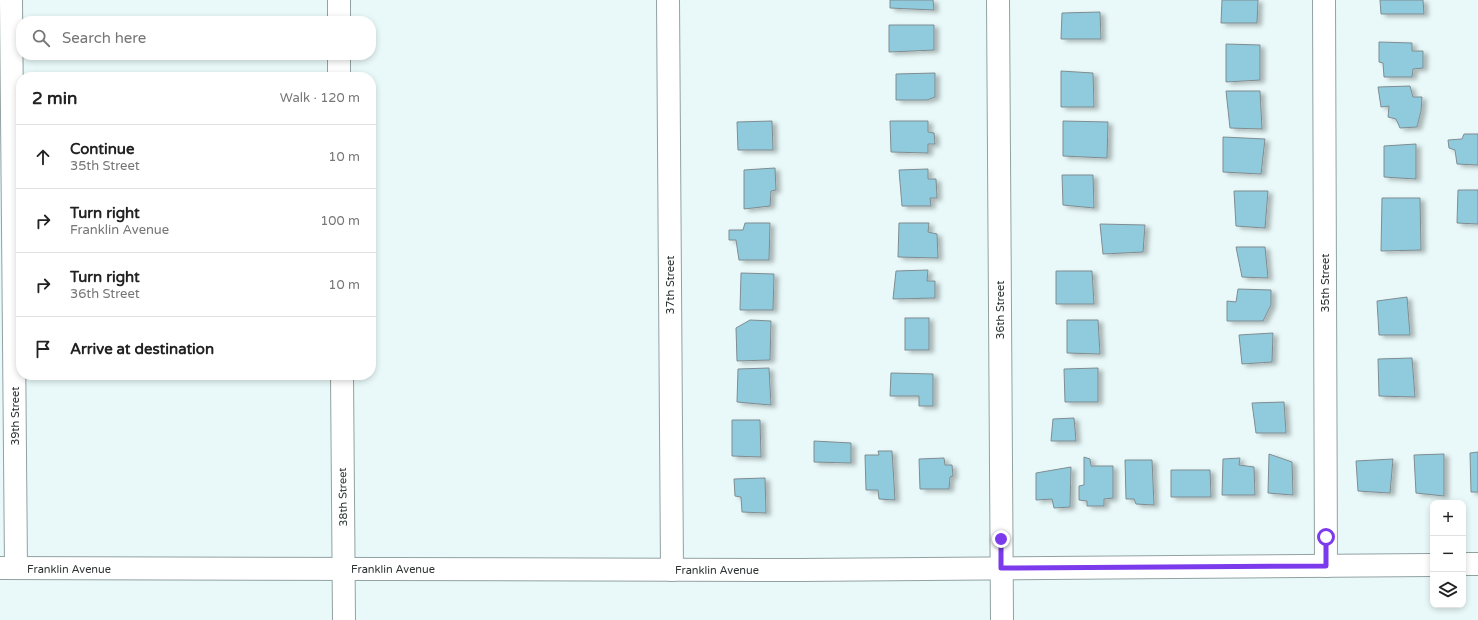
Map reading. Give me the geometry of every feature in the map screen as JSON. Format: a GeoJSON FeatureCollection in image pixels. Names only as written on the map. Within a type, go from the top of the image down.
{"type":"FeatureCollection","features":[{"type":"Feature","properties":{"kind":"street","name":"39th Street"},"geometry":{"type":"LineString","coordinates":[[8,568],[11,0]]}},
{"type":"Feature","properties":{"kind":"street"},"geometry":{"type":"LineString","coordinates":[[339,0],[339,16]]}},
{"type":"Feature","properties":{"kind":"street","name":"37th Street"},"geometry":{"type":"LineString","coordinates":[[668,0],[672,570]]}},
{"type":"Feature","properties":{"kind":"street","name":"36th Street"},"geometry":{"type":"LineString","coordinates":[[998,0],[1002,620]]}},
{"type":"Feature","properties":{"kind":"street","name":"35th Street"},"geometry":{"type":"LineString","coordinates":[[1324,0],[1326,566]]}},
{"type":"Feature","properties":{"kind":"street"},"geometry":{"type":"LineString","coordinates":[[339,60],[339,72]]}},
{"type":"Feature","properties":{"kind":"street","name":"38th Street"},"geometry":{"type":"LineString","coordinates":[[342,380],[344,620]]}},
{"type":"Feature","properties":{"kind":"street"},"geometry":{"type":"LineString","coordinates":[[1466,564],[1478,564]]}},
{"type":"Feature","properties":{"kind":"street","name":"Franklin Avenue"},"geometry":{"type":"LineString","coordinates":[[8,568],[672,570],[1430,565]]}},
{"type":"Feature","properties":{"kind":"building"},"geometry":{"type":"Polygon","coordinates":[[[890,0],[933,0],[934,10],[890,8],[890,0]]]}},
{"type":"Feature","properties":{"kind":"building"},"geometry":{"type":"Polygon","coordinates":[[[1222,0],[1258,0],[1257,23],[1221,23],[1222,0]]]}},
{"type":"Feature","properties":{"kind":"building"},"geometry":{"type":"Polygon","coordinates":[[[1380,0],[1423,0],[1424,14],[1381,14],[1380,0]]]}},
{"type":"Feature","properties":{"kind":"building"},"geometry":{"type":"Polygon","coordinates":[[[1100,12],[1101,39],[1061,39],[1062,13],[1100,12]]]}},
{"type":"Feature","properties":{"kind":"building"},"geometry":{"type":"Polygon","coordinates":[[[889,25],[934,25],[934,50],[889,52],[889,25]]]}},
{"type":"Feature","properties":{"kind":"building"},"geometry":{"type":"Polygon","coordinates":[[[1379,42],[1412,43],[1412,51],[1423,51],[1423,68],[1413,69],[1412,77],[1384,77],[1383,63],[1379,62],[1379,42]]]}},
{"type":"Feature","properties":{"kind":"building"},"geometry":{"type":"Polygon","coordinates":[[[1226,44],[1260,45],[1260,80],[1226,82],[1226,44]]]}},
{"type":"Feature","properties":{"kind":"building"},"geometry":{"type":"Polygon","coordinates":[[[1061,71],[1093,73],[1094,107],[1061,107],[1061,71]]]}},
{"type":"Feature","properties":{"kind":"building"},"geometry":{"type":"Polygon","coordinates":[[[935,73],[935,97],[927,100],[896,100],[896,74],[935,73]]]}},
{"type":"Feature","properties":{"kind":"building"},"geometry":{"type":"Polygon","coordinates":[[[1410,86],[1413,97],[1422,97],[1421,111],[1417,127],[1400,128],[1396,119],[1388,117],[1389,106],[1381,107],[1378,87],[1410,86]]]}},
{"type":"Feature","properties":{"kind":"building"},"geometry":{"type":"Polygon","coordinates":[[[1226,91],[1260,91],[1262,129],[1230,128],[1226,91]]]}},
{"type":"Feature","properties":{"kind":"building"},"geometry":{"type":"Polygon","coordinates":[[[772,121],[773,150],[738,150],[737,122],[772,121]]]}},
{"type":"Feature","properties":{"kind":"building"},"geometry":{"type":"Polygon","coordinates":[[[890,121],[928,121],[928,132],[934,133],[935,144],[928,144],[928,153],[891,152],[890,121]]]}},
{"type":"Feature","properties":{"kind":"building"},"geometry":{"type":"Polygon","coordinates":[[[1063,121],[1108,122],[1107,158],[1063,156],[1063,121]]]}},
{"type":"Feature","properties":{"kind":"building"},"geometry":{"type":"Polygon","coordinates":[[[1464,134],[1478,134],[1478,165],[1457,164],[1455,150],[1449,148],[1448,140],[1462,139],[1464,134]]]}},
{"type":"Feature","properties":{"kind":"building"},"geometry":{"type":"Polygon","coordinates":[[[1223,137],[1265,139],[1261,174],[1223,172],[1223,137]]]}},
{"type":"Feature","properties":{"kind":"building"},"geometry":{"type":"Polygon","coordinates":[[[1416,144],[1416,179],[1384,177],[1384,146],[1416,144]]]}},
{"type":"Feature","properties":{"kind":"building"},"geometry":{"type":"Polygon","coordinates":[[[775,168],[776,190],[771,191],[770,206],[744,209],[744,170],[775,168]]]}},
{"type":"Feature","properties":{"kind":"building"},"geometry":{"type":"Polygon","coordinates":[[[928,169],[928,179],[936,179],[937,198],[930,198],[931,206],[902,206],[899,170],[928,169]]]}},
{"type":"Feature","properties":{"kind":"building"},"geometry":{"type":"Polygon","coordinates":[[[1062,175],[1093,175],[1094,208],[1063,205],[1062,175]]]}},
{"type":"Feature","properties":{"kind":"building"},"geometry":{"type":"Polygon","coordinates":[[[1458,190],[1478,190],[1478,224],[1457,223],[1458,190]]]}},
{"type":"Feature","properties":{"kind":"building"},"geometry":{"type":"Polygon","coordinates":[[[1234,191],[1268,191],[1265,228],[1236,226],[1234,191]]]}},
{"type":"Feature","properties":{"kind":"building"},"geometry":{"type":"Polygon","coordinates":[[[1382,198],[1420,198],[1421,250],[1381,251],[1382,198]]]}},
{"type":"Feature","properties":{"kind":"building"},"geometry":{"type":"Polygon","coordinates":[[[745,223],[770,223],[769,260],[739,260],[736,240],[729,240],[729,230],[743,230],[745,223]]]}},
{"type":"Feature","properties":{"kind":"building"},"geometry":{"type":"Polygon","coordinates":[[[899,223],[929,223],[928,232],[937,234],[938,258],[898,257],[899,223]]]}},
{"type":"Feature","properties":{"kind":"building"},"geometry":{"type":"Polygon","coordinates":[[[1100,224],[1145,225],[1143,252],[1103,254],[1100,224]]]}},
{"type":"Feature","properties":{"kind":"building"},"geometry":{"type":"Polygon","coordinates":[[[1236,247],[1265,247],[1268,278],[1242,277],[1236,247]]]}},
{"type":"Feature","properties":{"kind":"building"},"geometry":{"type":"Polygon","coordinates":[[[928,270],[927,281],[935,281],[935,298],[893,299],[896,271],[928,270]]]}},
{"type":"Feature","properties":{"kind":"building"},"geometry":{"type":"Polygon","coordinates":[[[1056,271],[1092,271],[1094,304],[1056,304],[1056,271]]]}},
{"type":"Feature","properties":{"kind":"building"},"geometry":{"type":"Polygon","coordinates":[[[741,273],[774,274],[773,310],[740,310],[741,273]]]}},
{"type":"Feature","properties":{"kind":"building"},"geometry":{"type":"Polygon","coordinates":[[[1238,289],[1271,290],[1271,305],[1263,321],[1227,321],[1227,301],[1236,302],[1238,289]]]}},
{"type":"Feature","properties":{"kind":"building"},"geometry":{"type":"Polygon","coordinates":[[[1407,297],[1410,335],[1379,335],[1377,301],[1407,297]]]}},
{"type":"Feature","properties":{"kind":"building"},"geometry":{"type":"Polygon","coordinates":[[[905,318],[929,318],[929,350],[905,350],[905,318]]]}},
{"type":"Feature","properties":{"kind":"building"},"geometry":{"type":"Polygon","coordinates":[[[750,320],[771,321],[770,360],[737,361],[736,328],[750,320]]]}},
{"type":"Feature","properties":{"kind":"building"},"geometry":{"type":"Polygon","coordinates":[[[1067,320],[1098,320],[1100,354],[1067,353],[1067,320]]]}},
{"type":"Feature","properties":{"kind":"building"},"geometry":{"type":"Polygon","coordinates":[[[1273,333],[1272,362],[1242,364],[1239,335],[1273,333]]]}},
{"type":"Feature","properties":{"kind":"building"},"geometry":{"type":"Polygon","coordinates":[[[1412,358],[1415,397],[1379,396],[1378,359],[1412,358]]]}},
{"type":"Feature","properties":{"kind":"building"},"geometry":{"type":"Polygon","coordinates":[[[769,368],[771,405],[737,402],[738,369],[769,368]]]}},
{"type":"Feature","properties":{"kind":"building"},"geometry":{"type":"Polygon","coordinates":[[[1098,368],[1098,402],[1065,402],[1064,369],[1098,368]]]}},
{"type":"Feature","properties":{"kind":"building"},"geometry":{"type":"Polygon","coordinates":[[[891,373],[933,374],[933,406],[919,406],[919,396],[890,396],[891,373]]]}},
{"type":"Feature","properties":{"kind":"building"},"geometry":{"type":"Polygon","coordinates":[[[1284,402],[1286,433],[1256,433],[1252,403],[1284,402]]]}},
{"type":"Feature","properties":{"kind":"building"},"geometry":{"type":"Polygon","coordinates":[[[1074,418],[1076,441],[1051,441],[1053,419],[1074,418]]]}},
{"type":"Feature","properties":{"kind":"building"},"geometry":{"type":"Polygon","coordinates":[[[732,420],[760,420],[761,457],[732,456],[732,420]]]}},
{"type":"Feature","properties":{"kind":"building"},"geometry":{"type":"Polygon","coordinates":[[[814,441],[851,443],[851,463],[814,462],[814,441]]]}},
{"type":"Feature","properties":{"kind":"building"},"geometry":{"type":"Polygon","coordinates":[[[878,451],[892,451],[895,500],[879,499],[878,490],[866,490],[865,455],[879,455],[878,451]]]}},
{"type":"Feature","properties":{"kind":"building"},"geometry":{"type":"Polygon","coordinates":[[[1478,452],[1478,492],[1471,492],[1470,453],[1478,452]]]}},
{"type":"Feature","properties":{"kind":"building"},"geometry":{"type":"Polygon","coordinates":[[[1269,454],[1292,462],[1293,495],[1268,493],[1269,454]]]}},
{"type":"Feature","properties":{"kind":"building"},"geometry":{"type":"Polygon","coordinates":[[[1444,454],[1444,496],[1416,493],[1414,455],[1444,454]]]}},
{"type":"Feature","properties":{"kind":"building"},"geometry":{"type":"Polygon","coordinates":[[[1084,457],[1090,459],[1091,466],[1113,466],[1113,498],[1104,499],[1104,506],[1087,506],[1087,501],[1079,500],[1079,486],[1084,485],[1084,457]]]}},
{"type":"Feature","properties":{"kind":"building"},"geometry":{"type":"Polygon","coordinates":[[[944,458],[945,465],[952,465],[953,476],[950,477],[949,489],[920,489],[919,459],[944,458]]]}},
{"type":"Feature","properties":{"kind":"building"},"geometry":{"type":"Polygon","coordinates":[[[1240,458],[1239,465],[1254,467],[1255,495],[1222,495],[1223,459],[1240,458]]]}},
{"type":"Feature","properties":{"kind":"building"},"geometry":{"type":"Polygon","coordinates":[[[1393,459],[1390,493],[1358,491],[1356,461],[1393,459]]]}},
{"type":"Feature","properties":{"kind":"building"},"geometry":{"type":"Polygon","coordinates":[[[1125,460],[1152,460],[1154,505],[1136,504],[1134,499],[1126,499],[1125,460]]]}},
{"type":"Feature","properties":{"kind":"building"},"geometry":{"type":"Polygon","coordinates":[[[1071,467],[1070,507],[1054,508],[1052,499],[1036,500],[1036,473],[1071,467]]]}},
{"type":"Feature","properties":{"kind":"building"},"geometry":{"type":"Polygon","coordinates":[[[1171,470],[1210,470],[1211,497],[1171,497],[1171,470]]]}},
{"type":"Feature","properties":{"kind":"building"},"geometry":{"type":"Polygon","coordinates":[[[765,478],[766,513],[742,512],[741,497],[735,496],[734,479],[765,478]]]}},
{"type":"Feature","properties":{"kind":"route"},"geometry":{"type":"LineString","coordinates":[[1001,539],[1001,568],[1326,566],[1326,537]]}}]}
